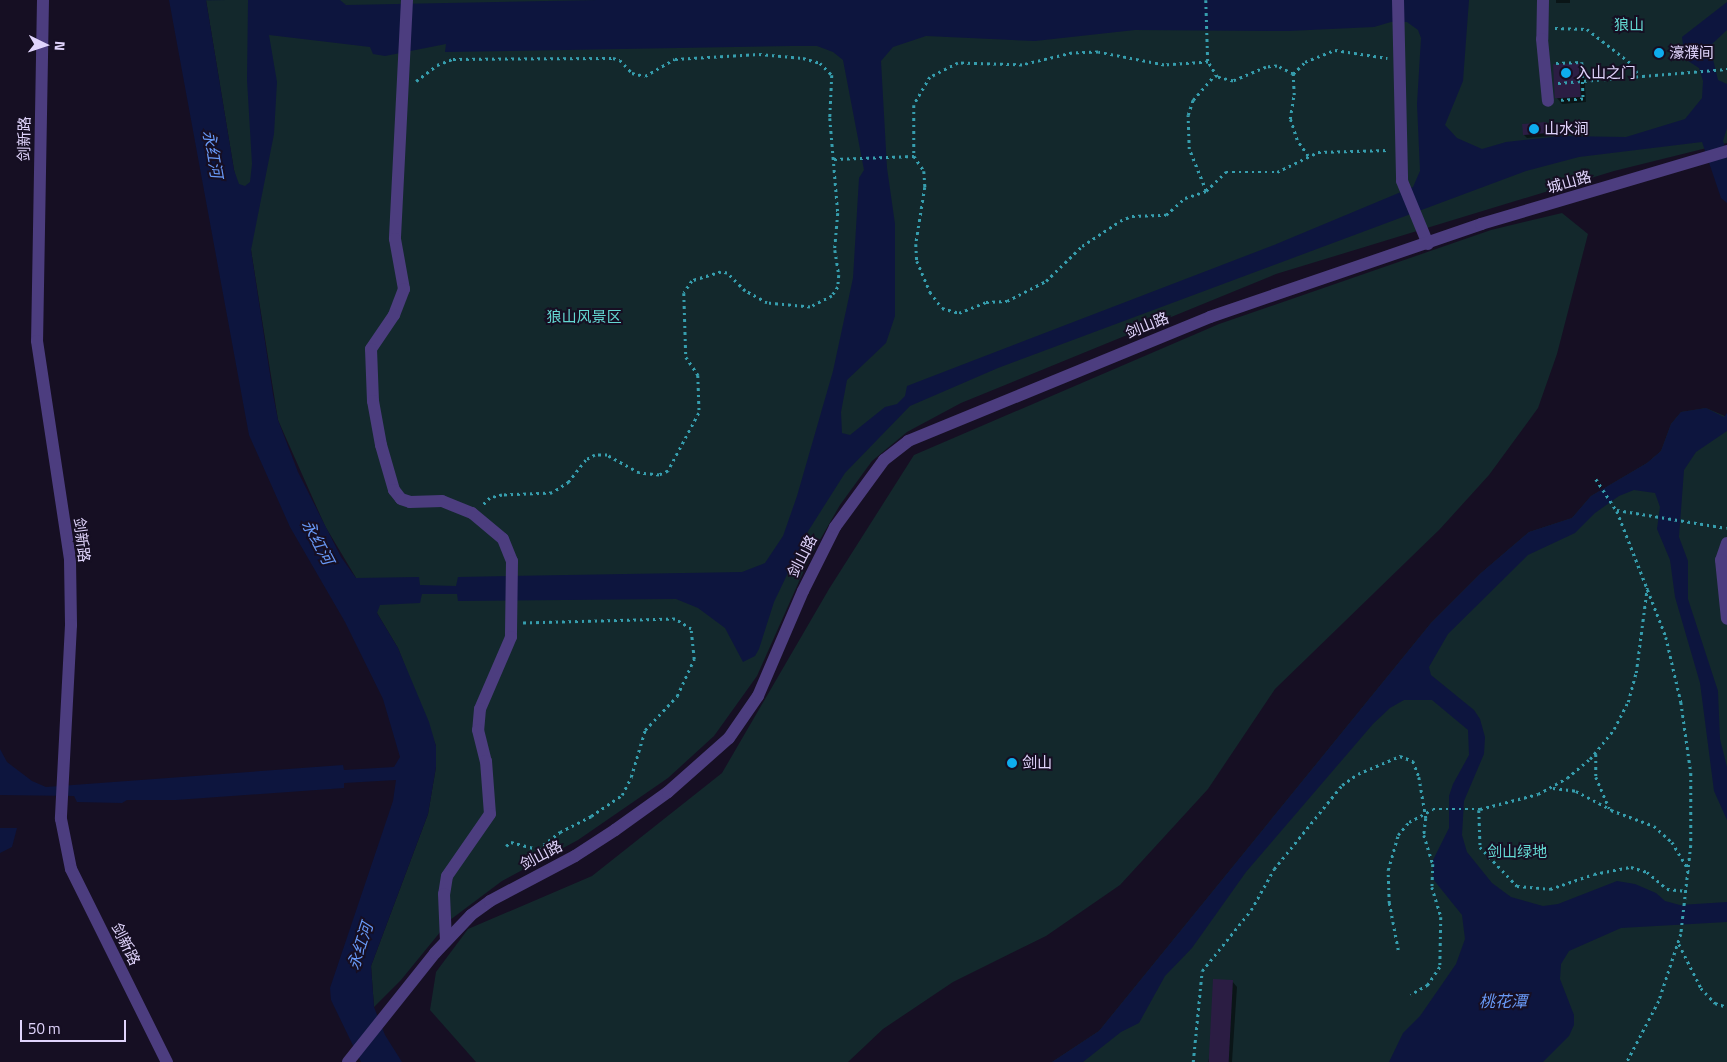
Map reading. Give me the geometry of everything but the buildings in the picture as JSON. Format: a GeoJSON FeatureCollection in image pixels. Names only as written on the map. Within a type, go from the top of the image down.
{"type":"FeatureCollection","features":[{"type":"Feature","properties":{"kind":"street","name":"剑新路"},"geometry":{"type":"LineString","coordinates":[[43,0],[37,341],[70,560],[71,625],[61,819],[71,869],[167,1062]]}},
{"type":"Feature","properties":{"kind":"street"},"geometry":{"type":"LineString","coordinates":[[407,0],[406,66],[395,240],[404,289],[394,315],[371,349],[373,401],[394,490],[401,499],[410,502],[442,501],[476,516],[503,539],[512,561],[514,610],[511,637],[480,709],[478,730],[486,761],[490,814],[447,876],[444,894],[446,941]]}},
{"type":"Feature","properties":{"kind":"street"},"geometry":{"type":"LineString","coordinates":[[1398,0],[1402,181],[1419,224],[1424,245]]}},
{"type":"Feature","properties":{"kind":"street"},"geometry":{"type":"LineString","coordinates":[[1543,0],[1542,28],[1548,101]]}},
{"type":"Feature","properties":{"kind":"street","name":"城山路"},"geometry":{"type":"LineString","coordinates":[[1424,245],[1481,224],[1727,152]]}},
{"type":"Feature","properties":{"kind":"street","name":"剑山路"},"geometry":{"type":"LineString","coordinates":[[350,1060],[382,1017],[446,941],[490,901],[575,856],[645,808],[729,738],[758,696],[803,591],[835,527],[884,460],[908,441],[1210,317],[1424,245]]}},
{"type":"Feature","properties":{"kind":"street"},"geometry":{"type":"LineString","coordinates":[[1727,543],[1721,560],[1727,619]]}},
{"type":"Feature","properties":{"kind":"path"},"geometry":{"type":"LineString","coordinates":[[1206,0],[1209,35],[1208,62],[1215,75],[1233,81],[1266,67],[1277,66],[1293,74]]}},
{"type":"Feature","properties":{"kind":"path"},"geometry":{"type":"LineString","coordinates":[[1542,28],[1587,29],[1633,64],[1639,76]]}},
{"type":"Feature","properties":{"kind":"path"},"geometry":{"type":"LineString","coordinates":[[1308,156],[1297,140],[1290,118],[1294,95],[1293,74],[1305,62],[1335,50],[1399,60]]}},
{"type":"Feature","properties":{"kind":"path"},"geometry":{"type":"LineString","coordinates":[[1208,62],[1164,64],[1098,52],[1072,52],[1022,65],[958,63],[930,77],[916,98],[914,156],[924,171],[925,187],[916,244],[917,261],[930,292],[942,308],[951,313],[959,313],[986,302],[1007,301],[1046,281],[1082,246],[1120,221],[1132,216],[1166,216],[1185,198],[1206,191],[1226,172],[1278,172],[1301,163],[1308,156],[1318,152],[1353,149],[1401,151]]}},
{"type":"Feature","properties":{"kind":"path"},"geometry":{"type":"LineString","coordinates":[[404,87],[437,65],[453,59],[613,58],[620,60],[632,74],[645,76],[676,59],[759,54],[803,58],[820,63],[832,75],[830,118],[838,213],[835,250],[839,275],[838,287],[823,303],[810,307],[767,303],[745,291],[727,273],[721,272],[687,285],[684,292],[686,357],[698,375],[699,413],[668,471],[659,475],[639,473],[607,455],[595,455],[561,489],[539,495],[490,498],[476,516]]}},
{"type":"Feature","properties":{"kind":"path"},"geometry":{"type":"LineString","coordinates":[[1545,63],[1582,62],[1584,98],[1548,101]]}},
{"type":"Feature","properties":{"kind":"path"},"geometry":{"type":"LineString","coordinates":[[1547,84],[1727,69]]}},
{"type":"Feature","properties":{"kind":"path"},"geometry":{"type":"LineString","coordinates":[[1206,191],[1189,149],[1188,115],[1193,100],[1215,75]]}},
{"type":"Feature","properties":{"kind":"path"},"geometry":{"type":"LineString","coordinates":[[834,159],[914,156]]}},
{"type":"Feature","properties":{"kind":"path"},"geometry":{"type":"LineString","coordinates":[[1596,479],[1617,510],[1666,637],[1687,738],[1692,809],[1687,901],[1682,928],[1659,1002],[1627,1062]]}},
{"type":"Feature","properties":{"kind":"path"},"geometry":{"type":"LineString","coordinates":[[1617,510],[1727,528]]}},
{"type":"Feature","properties":{"kind":"path"},"geometry":{"type":"LineString","coordinates":[[1398,950],[1390,903],[1390,856],[1403,828],[1423,812],[1445,809],[1467,810],[1498,806],[1551,788],[1596,752],[1614,728],[1632,690],[1647,586]]}},
{"type":"Feature","properties":{"kind":"path"},"geometry":{"type":"LineString","coordinates":[[506,846],[511,842],[538,849],[560,832],[591,816],[622,795],[631,778],[645,730],[678,696],[694,659],[691,630],[675,618],[513,624]]}},
{"type":"Feature","properties":{"kind":"path"},"geometry":{"type":"LineString","coordinates":[[1596,752],[1598,786],[1611,810]]}},
{"type":"Feature","properties":{"kind":"path"},"geometry":{"type":"LineString","coordinates":[[1193,1062],[1202,971],[1251,910],[1274,869],[1342,785],[1358,774],[1395,757],[1410,757],[1419,777],[1424,835],[1433,864],[1432,888],[1441,917],[1441,959],[1432,980],[1411,995]]}},
{"type":"Feature","properties":{"kind":"path"},"geometry":{"type":"LineString","coordinates":[[1551,788],[1576,790],[1611,810],[1642,820],[1664,833],[1689,870]]}},
{"type":"Feature","properties":{"kind":"path"},"geometry":{"type":"LineString","coordinates":[[1479,810],[1480,847],[1517,886],[1550,890],[1594,874],[1631,866],[1647,872],[1667,889],[1687,891]]}},
{"type":"Feature","properties":{"kind":"path"},"geometry":{"type":"LineString","coordinates":[[1678,943],[1701,988],[1715,1003],[1727,1007]]}},
{"type":"Feature","properties":{"kind":"green space","name":"狼山风景区"},"geometry":{"type":"Polygon","coordinates":[[[206,0],[1727,0],[1727,143],[1614,171],[1276,274],[961,403],[907,432],[872,461],[840,505],[809,559],[757,676],[714,736],[668,778],[578,840],[502,881],[450,920],[401,980],[374,1007],[371,966],[428,814],[436,767],[436,746],[398,648],[325,526],[278,420],[251,250],[234,170],[206,0]]]}},
{"type":"Feature","properties":{"kind":"green space","name":"剑山"},"geometry":{"type":"Polygon","coordinates":[[[1562,213],[1588,234],[1557,354],[1538,408],[1489,475],[1440,529],[1275,689],[1208,789],[1120,885],[1046,936],[953,982],[883,1029],[848,1062],[476,1062],[430,1010],[436,972],[468,929],[592,876],[722,773],[829,589],[914,455],[1219,324],[1491,230],[1562,213]]]}},
{"type":"Feature","properties":{"kind":"green space","name":"剑山绿地"},"geometry":{"type":"Polygon","coordinates":[[[1706,408],[1727,417],[1727,1062],[1052,1062],[1099,1031],[1431,623],[1481,573],[1529,532],[1572,518],[1591,496],[1647,463],[1661,451],[1671,424],[1681,412],[1706,408]]]}},
{"type":"Feature","properties":{"kind":"water","name":"永红河"},"geometry":{"type":"Polygon","coordinates":[[[169,0],[206,0],[234,170],[239,184],[245,186],[250,182],[252,164],[247,80],[248,0],[340,0],[346,5],[598,0],[1469,0],[1463,81],[1445,125],[1457,138],[1482,149],[1506,142],[1562,136],[1626,137],[1685,119],[1702,98],[1703,81],[1699,68],[1685,59],[1682,37],[1727,2],[1727,30],[1712,44],[1711,51],[1718,80],[1727,84],[1727,128],[1723,141],[1727,153],[1727,203],[1721,198],[1702,142],[1579,157],[1526,171],[998,368],[910,406],[845,473],[807,533],[774,602],[759,649],[755,656],[743,662],[725,628],[698,608],[676,599],[458,601],[457,594],[422,594],[420,603],[380,605],[377,613],[398,648],[429,722],[436,746],[436,767],[428,814],[371,966],[374,1007],[385,1035],[402,1062],[361,1062],[331,1000],[330,988],[393,801],[396,780],[344,783],[344,788],[176,800],[127,800],[122,803],[77,802],[74,796],[0,795],[0,749],[7,762],[32,781],[46,787],[343,765],[344,770],[394,767],[400,757],[383,699],[345,622],[290,527],[249,435],[169,0]],[[1391,22],[1374,27],[1288,31],[1135,30],[1035,41],[926,36],[893,47],[881,61],[887,168],[895,224],[895,316],[886,343],[847,380],[841,412],[842,433],[850,435],[885,407],[897,404],[905,396],[907,386],[1274,245],[1413,187],[1420,171],[1417,104],[1421,38],[1418,30],[1407,22],[1391,22]],[[269,35],[277,82],[274,134],[251,250],[273,394],[278,420],[298,472],[341,557],[356,578],[419,577],[420,585],[456,586],[458,577],[742,572],[765,563],[783,536],[797,496],[833,371],[853,278],[859,178],[864,170],[843,60],[833,52],[817,46],[445,52],[446,44],[385,56],[373,54],[370,47],[269,35]]]}},
{"type":"Feature","properties":{"kind":"water","name":"桃花潭"},"geometry":{"type":"Polygon","coordinates":[[[1706,408],[1724,417],[1727,413],[1727,431],[1696,452],[1684,470],[1679,537],[1688,561],[1688,599],[1718,691],[1720,739],[1727,767],[1727,820],[1714,791],[1700,683],[1675,597],[1670,560],[1657,529],[1660,507],[1655,493],[1634,490],[1619,496],[1595,513],[1575,533],[1528,555],[1448,634],[1429,667],[1431,675],[1474,710],[1480,719],[1485,737],[1484,754],[1464,801],[1462,835],[1467,852],[1492,883],[1511,897],[1543,906],[1558,904],[1617,881],[1635,884],[1656,893],[1665,901],[1680,905],[1727,902],[1727,922],[1621,928],[1569,951],[1561,964],[1560,979],[1574,1015],[1574,1025],[1569,1036],[1543,1062],[1389,1062],[1403,1033],[1420,1016],[1456,964],[1465,939],[1462,915],[1433,879],[1433,860],[1449,828],[1449,796],[1453,784],[1469,755],[1468,730],[1432,700],[1404,700],[1390,708],[1373,724],[1246,872],[1192,948],[1165,976],[1139,1023],[1121,1032],[1083,1062],[1052,1062],[1099,1031],[1431,623],[1481,573],[1529,532],[1572,518],[1591,496],[1647,463],[1661,451],[1671,424],[1681,412],[1706,408]]]}},
{"type":"Feature","properties":{"kind":"water"},"geometry":{"type":"Polygon","coordinates":[[[0,828],[17,828],[12,847],[0,853],[0,828]]]}},
{"type":"Feature","properties":{"kind":"place","name":"濠濮间"},"geometry":{"type":"Point","coordinates":[1659,53]}},
{"type":"Feature","properties":{"kind":"place","name":"入山之门"},"geometry":{"type":"Point","coordinates":[1566,73]}},
{"type":"Feature","properties":{"kind":"place","name":"山水涧"},"geometry":{"type":"Point","coordinates":[1534,129]}},
{"type":"Feature","properties":{"kind":"place","name":"剑山"},"geometry":{"type":"Point","coordinates":[1012,763]}},
{"type":"Feature","properties":{"kind":"park label","name":"狼山"},"geometry":{"type":"Point","coordinates":[1629,25]}}]}
